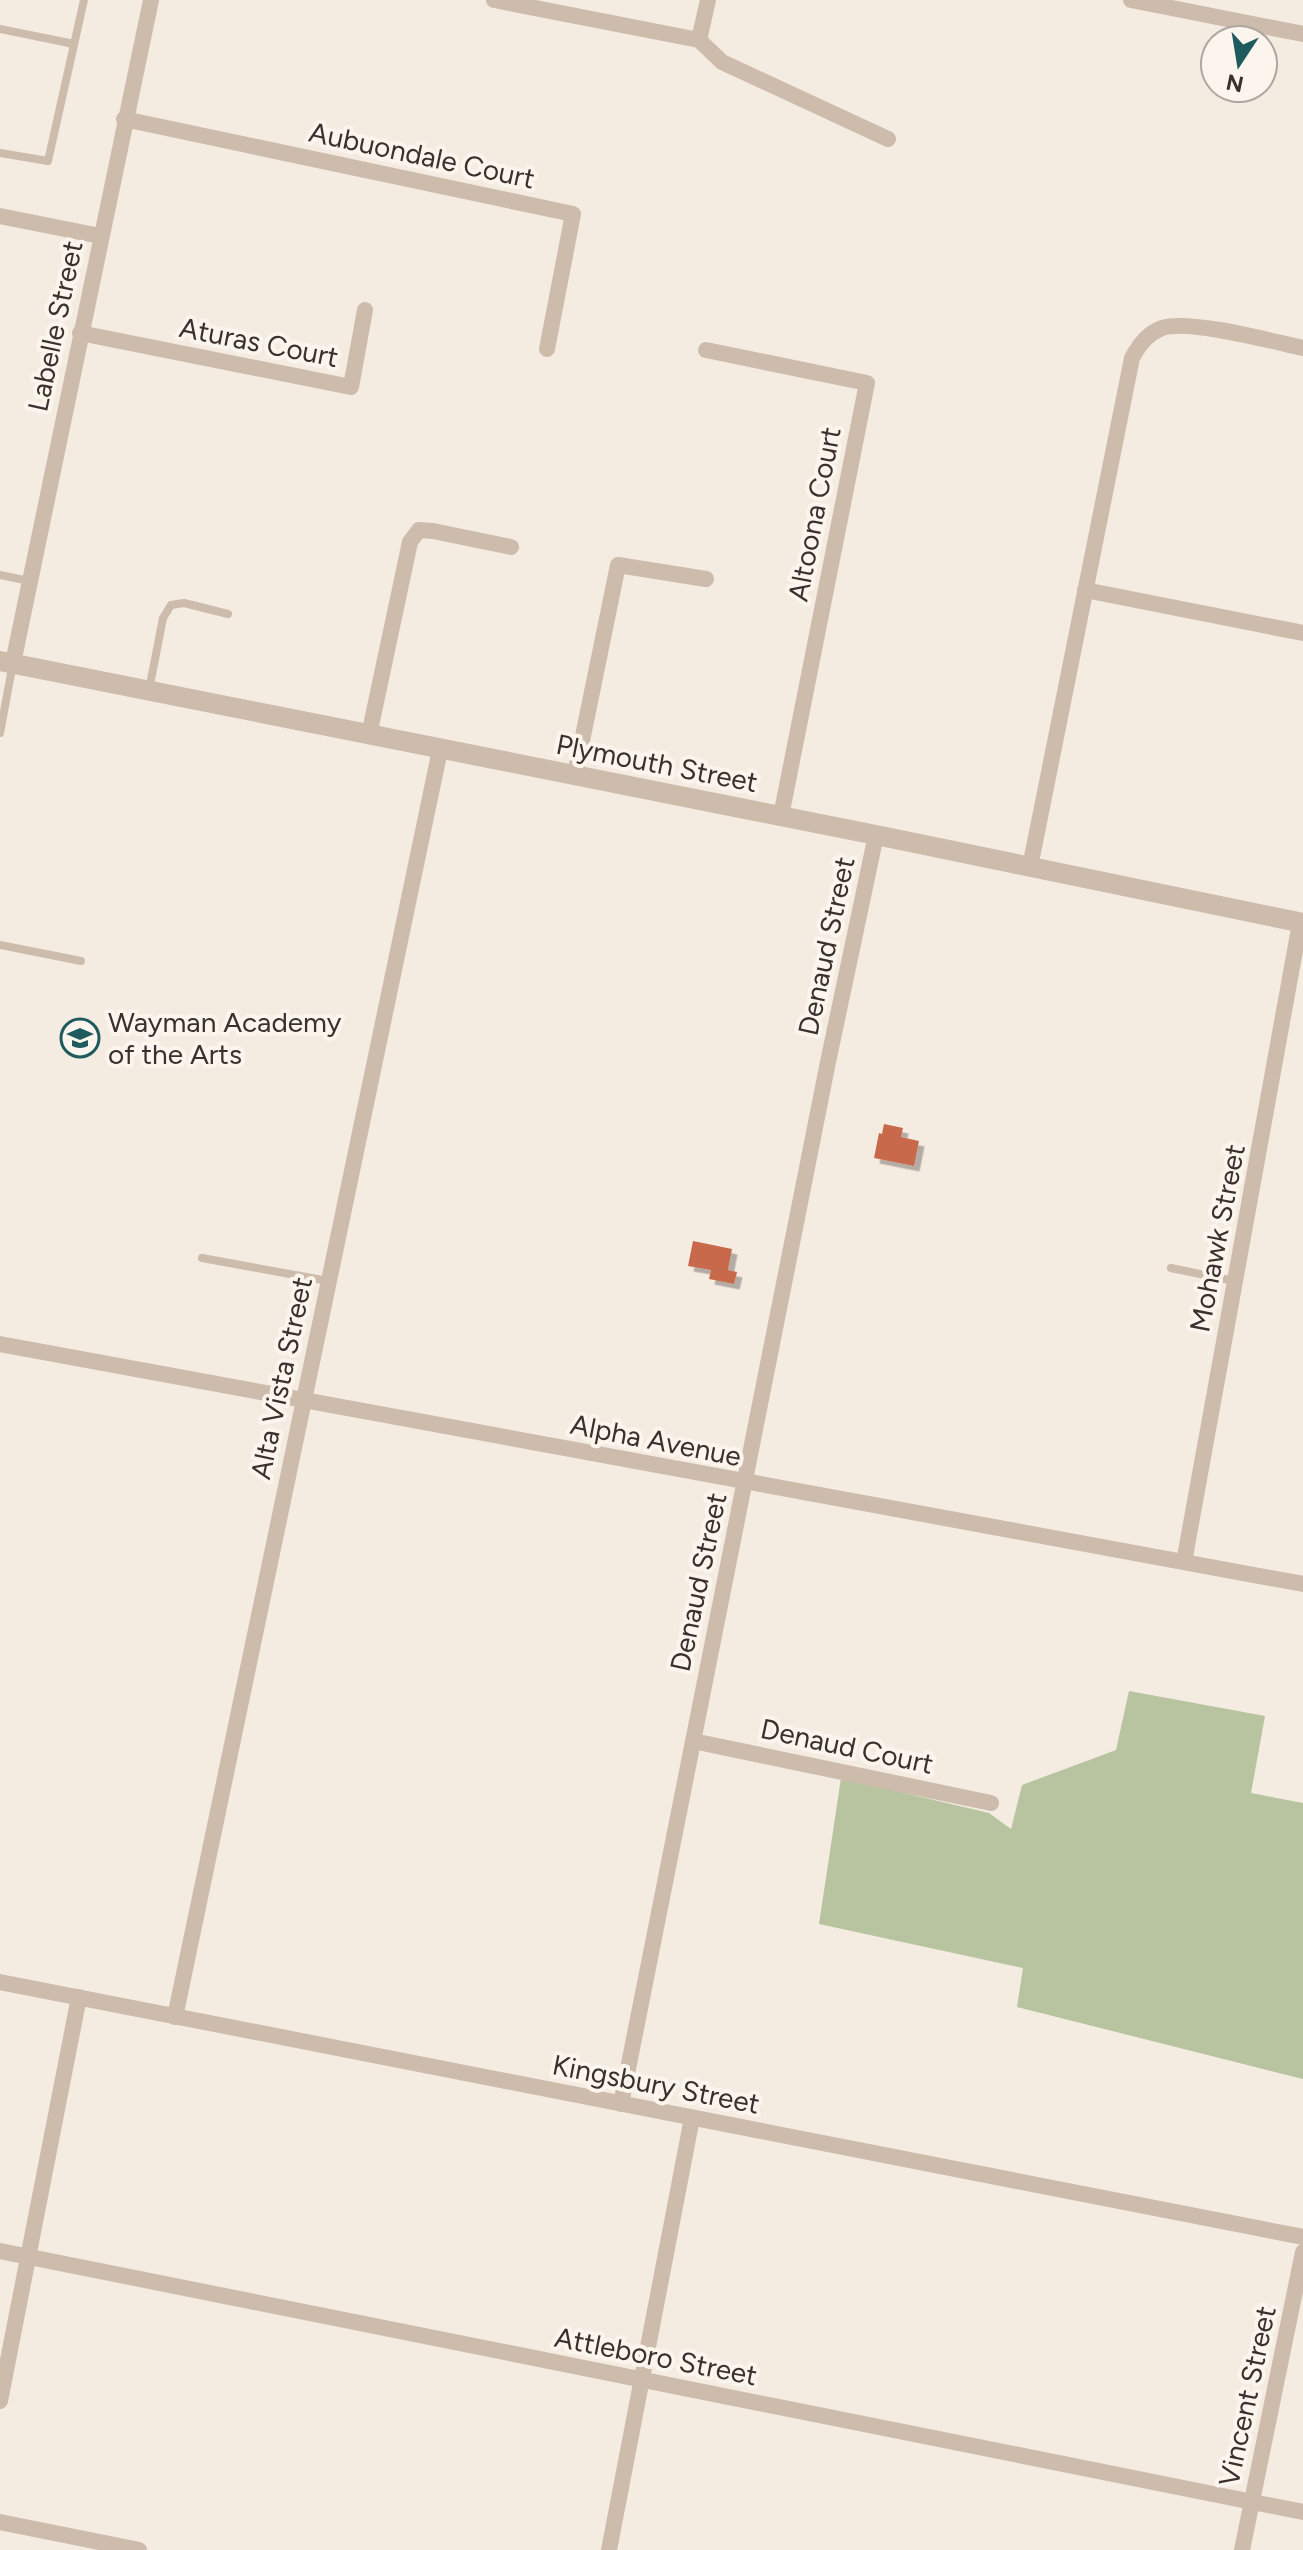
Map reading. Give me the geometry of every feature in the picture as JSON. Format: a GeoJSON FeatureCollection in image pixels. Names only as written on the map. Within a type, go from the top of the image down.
{"type":"FeatureCollection","features":[{"type":"Feature","properties":{"kind":"street","name":"Labelle Street"},"geometry":{"type":"LineString","coordinates":[[6,662],[29,581],[151,0]]}},
{"type":"Feature","properties":{"kind":"street"},"geometry":{"type":"LineString","coordinates":[[494,0],[699,40],[722,62],[888,139]]}},
{"type":"Feature","properties":{"kind":"street"},"geometry":{"type":"LineString","coordinates":[[699,40],[708,0]]}},
{"type":"Feature","properties":{"kind":"street"},"geometry":{"type":"LineString","coordinates":[[1131,0],[1303,34]]}},
{"type":"Feature","properties":{"kind":"street","name":"Aubuondale Court"},"geometry":{"type":"LineString","coordinates":[[124,119],[573,214],[547,349]]}},
{"type":"Feature","properties":{"kind":"street"},"geometry":{"type":"LineString","coordinates":[[0,216],[100,236]]}},
{"type":"Feature","properties":{"kind":"street","name":"Aturas Court"},"geometry":{"type":"LineString","coordinates":[[80,333],[351,387],[365,310]]}},
{"type":"Feature","properties":{"kind":"street"},"geometry":{"type":"LineString","coordinates":[[1030,867],[1132,358],[1148,336],[1171,326],[1192,326],[1303,348]]}},
{"type":"Feature","properties":{"kind":"street","name":"Altoona Court"},"geometry":{"type":"LineString","coordinates":[[706,350],[867,383],[781,816]]}},
{"type":"Feature","properties":{"kind":"street"},"geometry":{"type":"LineString","coordinates":[[369,735],[410,542],[419,530],[511,547]]}},
{"type":"Feature","properties":{"kind":"street"},"geometry":{"type":"LineString","coordinates":[[575,775],[618,565],[706,579]]}},
{"type":"Feature","properties":{"kind":"street"},"geometry":{"type":"LineString","coordinates":[[1085,590],[1303,633]]}},
{"type":"Feature","properties":{"kind":"street","name":"Plymouth Street"},"geometry":{"type":"LineString","coordinates":[[6,662],[1302,923]]}},
{"type":"Feature","properties":{"kind":"street","name":"Alta Vista Street"},"geometry":{"type":"LineString","coordinates":[[175,2017],[440,750]]}},
{"type":"Feature","properties":{"kind":"street","name":"Denaud Street"},"geometry":{"type":"LineString","coordinates":[[621,2104],[876,835]]}},
{"type":"Feature","properties":{"kind":"street","name":"Mohawk Street"},"geometry":{"type":"LineString","coordinates":[[1184,1562],[1302,923]]}},
{"type":"Feature","properties":{"kind":"street","name":"Alpha Avenue"},"geometry":{"type":"LineString","coordinates":[[0,1344],[1303,1584]]}},
{"type":"Feature","properties":{"kind":"street","name":"Denaud Court"},"geometry":{"type":"LineString","coordinates":[[693,1741],[991,1803]]}},
{"type":"Feature","properties":{"kind":"street","name":"Kingsbury Street"},"geometry":{"type":"LineString","coordinates":[[0,1982],[1303,2237]]}},
{"type":"Feature","properties":{"kind":"street"},"geometry":{"type":"LineString","coordinates":[[0,2401],[79,1997]]}},
{"type":"Feature","properties":{"kind":"street"},"geometry":{"type":"LineString","coordinates":[[609,2550],[692,2118]]}},
{"type":"Feature","properties":{"kind":"street","name":"Attleboro Street"},"geometry":{"type":"LineString","coordinates":[[0,2251],[1303,2512]]}},
{"type":"Feature","properties":{"kind":"street","name":"Vincent Street"},"geometry":{"type":"LineString","coordinates":[[1242,2550],[1303,2252]]}},
{"type":"Feature","properties":{"kind":"street"},"geometry":{"type":"LineString","coordinates":[[0,2522],[139,2550]]}},
{"type":"Feature","properties":{"kind":"lane"},"geometry":{"type":"LineString","coordinates":[[0,153],[48,161],[84,0]]}},
{"type":"Feature","properties":{"kind":"lane"},"geometry":{"type":"LineString","coordinates":[[0,29],[74,44]]}},
{"type":"Feature","properties":{"kind":"lane"},"geometry":{"type":"LineString","coordinates":[[0,575],[29,581]]}},
{"type":"Feature","properties":{"kind":"lane"},"geometry":{"type":"LineString","coordinates":[[149,691],[163,618],[171,605],[184,603],[228,614]]}},
{"type":"Feature","properties":{"kind":"lane"},"geometry":{"type":"LineString","coordinates":[[0,733],[6,662]]}},
{"type":"Feature","properties":{"kind":"lane"},"geometry":{"type":"LineString","coordinates":[[0,945],[81,961]]}},
{"type":"Feature","properties":{"kind":"lane"},"geometry":{"type":"LineString","coordinates":[[202,1258],[328,1281]]}},
{"type":"Feature","properties":{"kind":"lane"},"geometry":{"type":"LineString","coordinates":[[1171,1268],[1235,1281]]}},
{"type":"Feature","properties":{"kind":"green space"},"geometry":{"type":"Polygon","coordinates":[[[1129,1691],[1265,1716],[1251,1793],[1303,1803],[1303,2079],[1017,2007],[1023,1968],[819,1924],[841,1778],[989,1813],[1011,1829],[1022,1785],[1116,1750],[1129,1691]]]}},
{"type":"Feature","properties":{"kind":"building"},"geometry":{"type":"Polygon","coordinates":[[[884,1124],[903,1128],[901,1137],[919,1141],[914,1166],[874,1158],[884,1124]]]}},
{"type":"Feature","properties":{"kind":"building"},"geometry":{"type":"Polygon","coordinates":[[[693,1241],[732,1249],[728,1270],[737,1272],[734,1284],[709,1279],[711,1270],[688,1266],[693,1241]]]}},
{"type":"Feature","properties":{"kind":"place","name":"Wayman Academy of the Arts"},"geometry":{"type":"Point","coordinates":[80,1038]}}]}
